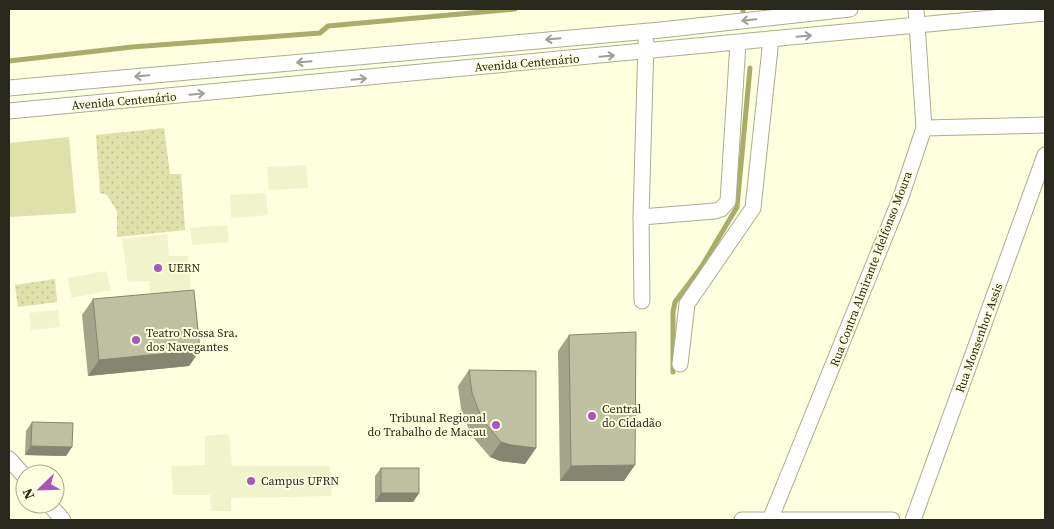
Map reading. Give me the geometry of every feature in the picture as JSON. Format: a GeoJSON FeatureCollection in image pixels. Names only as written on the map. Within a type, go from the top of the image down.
{"type":"FeatureCollection","features":[{"type":"Feature","properties":{"kind":"street","name":"Avenida Centenário"},"geometry":{"type":"LineString","coordinates":[[9,88],[646,31],[850,9]]}},
{"type":"Feature","properties":{"kind":"street","name":"Rua Contra Almirante Idelfonso Moura"},"geometry":{"type":"LineString","coordinates":[[770,520],[901,197],[924,128],[916,9]]}},
{"type":"Feature","properties":{"kind":"street","name":"Avenida Centenário"},"geometry":{"type":"LineString","coordinates":[[9,111],[1045,13]]}},
{"type":"Feature","properties":{"kind":"street"},"geometry":{"type":"LineString","coordinates":[[642,301],[641,217],[646,31]]}},
{"type":"Feature","properties":{"kind":"street"},"geometry":{"type":"LineString","coordinates":[[680,364],[687,304],[753,208],[770,38]]}},
{"type":"Feature","properties":{"kind":"street"},"geometry":{"type":"LineString","coordinates":[[641,217],[715,211],[721,209],[728,201],[738,43]]}},
{"type":"Feature","properties":{"kind":"street"},"geometry":{"type":"LineString","coordinates":[[73,105],[75,82]]}},
{"type":"Feature","properties":{"kind":"street"},"geometry":{"type":"LineString","coordinates":[[924,128],[1045,125]]}},
{"type":"Feature","properties":{"kind":"street","name":"Rua Monsenhor Assis"},"geometry":{"type":"LineString","coordinates":[[913,520],[1045,155]]}},
{"type":"Feature","properties":{"kind":"street"},"geometry":{"type":"LineString","coordinates":[[742,520],[892,520]]}},
{"type":"Feature","properties":{"kind":"shaded area"},"geometry":{"type":"Polygon","coordinates":[[[164,128],[170,174],[181,174],[185,230],[117,237],[117,211],[107,195],[100,193],[96,135],[164,128]]]}},
{"type":"Feature","properties":{"kind":"shaded area"},"geometry":{"type":"Polygon","coordinates":[[[69,137],[76,213],[9,217],[9,143],[69,137]]]}},
{"type":"Feature","properties":{"kind":"shaded area"},"geometry":{"type":"Polygon","coordinates":[[[306,165],[308,188],[269,190],[267,167],[306,165]]]}},
{"type":"Feature","properties":{"kind":"shaded area"},"geometry":{"type":"Polygon","coordinates":[[[266,193],[268,215],[231,218],[230,195],[266,193]]]}},
{"type":"Feature","properties":{"kind":"shaded area","name":"UERN"},"geometry":{"type":"Polygon","coordinates":[[[227,225],[229,242],[192,245],[190,228],[227,225]]]}},
{"type":"Feature","properties":{"kind":"shaded area","name":"UERN"},"geometry":{"type":"Polygon","coordinates":[[[167,234],[169,256],[188,256],[192,299],[151,304],[149,281],[128,282],[122,239],[167,234]]]}},
{"type":"Feature","properties":{"kind":"shaded area"},"geometry":{"type":"Polygon","coordinates":[[[106,271],[111,290],[71,298],[68,278],[106,271]]]}},
{"type":"Feature","properties":{"kind":"shaded area"},"geometry":{"type":"Polygon","coordinates":[[[55,279],[57,302],[18,307],[15,285],[55,279]]]}},
{"type":"Feature","properties":{"kind":"shaded area"},"geometry":{"type":"Polygon","coordinates":[[[58,310],[60,327],[31,330],[29,313],[58,310]]]}},
{"type":"Feature","properties":{"kind":"shaded area","name":"Campus UFRN"},"geometry":{"type":"Polygon","coordinates":[[[229,434],[232,466],[330,466],[332,496],[231,498],[231,511],[211,511],[210,495],[173,495],[171,466],[205,465],[205,436],[229,434]]]}},
{"type":"Feature","properties":{"kind":"building","name":"Teatro Nossa Sra. dos Navegantes"},"geometry":{"type":"Polygon","coordinates":[[[194,290],[200,350],[99,360],[93,299],[194,290]]]}},
{"type":"Feature","properties":{"kind":"building","name":"Central do Cidadão"},"geometry":{"type":"Polygon","coordinates":[[[636,332],[635,465],[571,466],[569,335],[636,332]]]}},
{"type":"Feature","properties":{"kind":"building"},"geometry":{"type":"Polygon","coordinates":[[[469,370],[536,371],[536,448],[501,442],[482,419],[472,393],[469,370]]]}},
{"type":"Feature","properties":{"kind":"building"},"geometry":{"type":"Polygon","coordinates":[[[32,422],[73,423],[72,447],[31,446],[32,422]]]}},
{"type":"Feature","properties":{"kind":"building"},"geometry":{"type":"Polygon","coordinates":[[[381,468],[419,468],[419,493],[381,493],[381,468]]]}},
{"type":"Feature","properties":{"kind":"waterway"},"geometry":{"type":"LineString","coordinates":[[9,61],[132,47],[320,33],[328,26],[515,9]]}},
{"type":"Feature","properties":{"kind":"waterway"},"geometry":{"type":"LineString","coordinates":[[743,9],[743,16]]}},
{"type":"Feature","properties":{"kind":"waterway"},"geometry":{"type":"LineString","coordinates":[[673,372],[673,312],[675,302],[702,266],[737,207],[750,68]]}},
{"type":"Feature","properties":{"kind":"place","name":"UERN"},"geometry":{"type":"Point","coordinates":[158,268]}},
{"type":"Feature","properties":{"kind":"place","name":"Teatro Nossa Sra. dos Navegantes"},"geometry":{"type":"Point","coordinates":[136,340]}},
{"type":"Feature","properties":{"kind":"place","name":"Central do Cidadão"},"geometry":{"type":"Point","coordinates":[592,416]}},
{"type":"Feature","properties":{"kind":"place","name":"Tribunal Regional do Trabalho de Macau"},"geometry":{"type":"Point","coordinates":[496,425]}},
{"type":"Feature","properties":{"kind":"place","name":"Campus UFRN"},"geometry":{"type":"Point","coordinates":[251,481]}}]}
